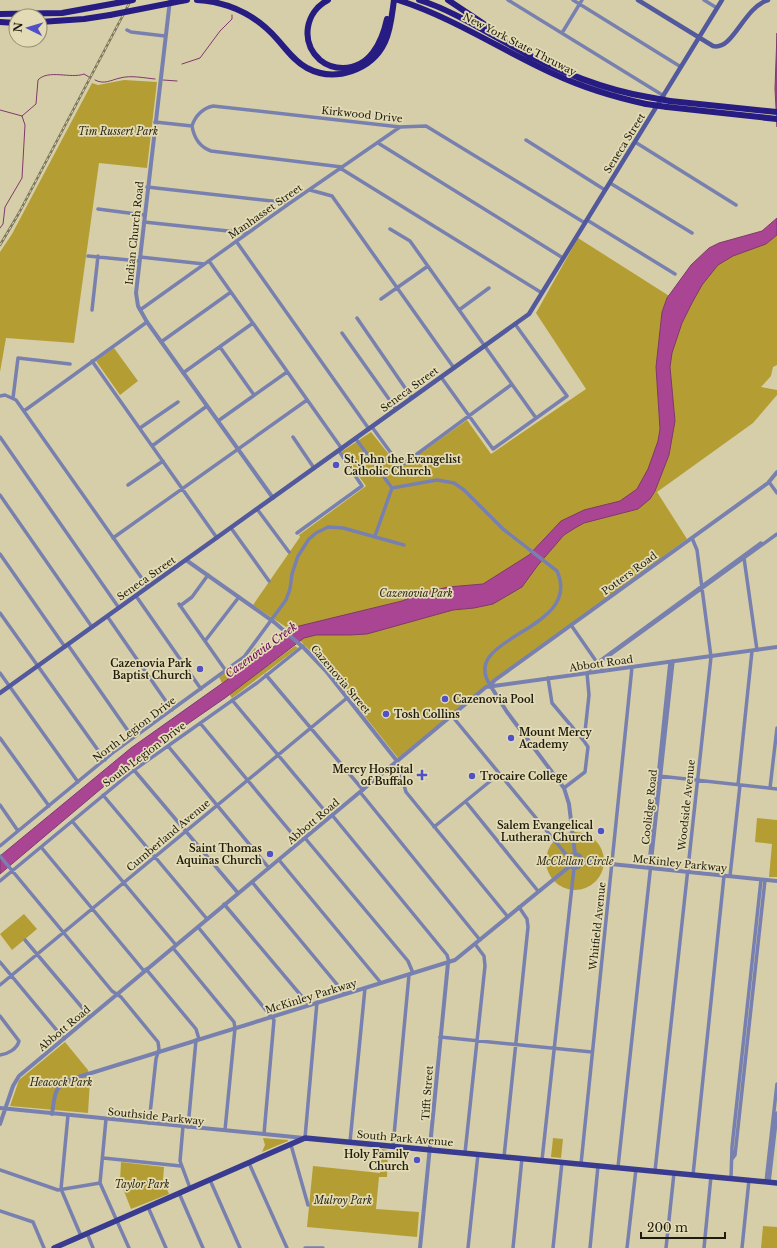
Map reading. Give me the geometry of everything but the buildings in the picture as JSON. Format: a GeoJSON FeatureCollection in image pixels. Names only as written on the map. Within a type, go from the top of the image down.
{"type":"FeatureCollection","features":[{"type":"Feature","properties":{"kind":"highway"},"geometry":{"type":"LineString","coordinates":[[0,14],[62,13],[133,0]]}},
{"type":"Feature","properties":{"kind":"highway"},"geometry":{"type":"LineString","coordinates":[[197,0],[229,6],[247,14],[262,24],[298,62],[306,68],[315,72],[332,74],[356,70],[377,55],[386,41],[391,0]]}},
{"type":"Feature","properties":{"kind":"highway"},"geometry":{"type":"LineString","coordinates":[[328,0],[316,9],[311,17],[308,25],[308,41],[315,54],[321,61],[338,68],[357,65],[374,52],[385,30],[394,0]]}},
{"type":"Feature","properties":{"kind":"highway","name":"New York State Thruway"},"geometry":{"type":"LineString","coordinates":[[398,0],[435,13],[552,74],[578,85],[624,99],[774,115]]}},
{"type":"Feature","properties":{"kind":"highway","name":"New York State Thruway"},"geometry":{"type":"LineString","coordinates":[[419,0],[456,16],[561,71],[593,84],[647,101]]}},
{"type":"Feature","properties":{"kind":"highway"},"geometry":{"type":"LineString","coordinates":[[448,0],[484,24],[512,46]]}},
{"type":"Feature","properties":{"kind":"highway"},"geometry":{"type":"LineString","coordinates":[[48,21],[84,19],[184,1]]}},
{"type":"Feature","properties":{"kind":"main road"},"geometry":{"type":"LineString","coordinates":[[638,0],[713,46],[724,45],[751,10],[768,0]]}},
{"type":"Feature","properties":{"kind":"main road","name":"Seneca Street"},"geometry":{"type":"LineString","coordinates":[[0,693],[529,314],[722,0]]}},
{"type":"Feature","properties":{"kind":"main road"},"geometry":{"type":"LineString","coordinates":[[56,1247],[305,1138]]}},
{"type":"Feature","properties":{"kind":"main road","name":"South Park Avenue"},"geometry":{"type":"LineString","coordinates":[[305,1138],[777,1183]]}},
{"type":"Feature","properties":{"kind":"street","name":"Indian Church Road"},"geometry":{"type":"LineString","coordinates":[[170,0],[136,293],[140,310],[147,322],[273,498]]}},
{"type":"Feature","properties":{"kind":"street"},"geometry":{"type":"LineString","coordinates":[[508,0],[664,96]]}},
{"type":"Feature","properties":{"kind":"street"},"geometry":{"type":"LineString","coordinates":[[573,0],[580,2],[681,67]]}},
{"type":"Feature","properties":{"kind":"street"},"geometry":{"type":"LineString","coordinates":[[704,0],[717,8]]}},
{"type":"Feature","properties":{"kind":"street"},"geometry":{"type":"LineString","coordinates":[[562,33],[580,2]]}},
{"type":"Feature","properties":{"kind":"street"},"geometry":{"type":"LineString","coordinates":[[127,30],[131,32],[165,36]]}},
{"type":"Feature","properties":{"kind":"street","name":"Kirkwood Drive"},"geometry":{"type":"LineString","coordinates":[[192,126],[200,114],[207,108],[213,106],[400,127],[422,125],[428,127],[675,274]]}},
{"type":"Feature","properties":{"kind":"street"},"geometry":{"type":"LineString","coordinates":[[155,122],[192,126],[200,145],[212,151],[342,168],[542,293]]}},
{"type":"Feature","properties":{"kind":"street","name":"Manhasset Street"},"geometry":{"type":"LineString","coordinates":[[140,310],[290,202],[310,190],[400,127]]}},
{"type":"Feature","properties":{"kind":"street"},"geometry":{"type":"LineString","coordinates":[[526,140],[605,190]]}},
{"type":"Feature","properties":{"kind":"street"},"geometry":{"type":"LineString","coordinates":[[635,142],[736,204]]}},
{"type":"Feature","properties":{"kind":"street"},"geometry":{"type":"LineString","coordinates":[[378,143],[563,258]]}},
{"type":"Feature","properties":{"kind":"street"},"geometry":{"type":"LineString","coordinates":[[610,183],[692,233]]}},
{"type":"Feature","properties":{"kind":"street"},"geometry":{"type":"LineString","coordinates":[[148,187],[290,202]]}},
{"type":"Feature","properties":{"kind":"street"},"geometry":{"type":"LineString","coordinates":[[310,190],[332,196],[454,368]]}},
{"type":"Feature","properties":{"kind":"street"},"geometry":{"type":"LineString","coordinates":[[98,209],[144,215]]}},
{"type":"Feature","properties":{"kind":"street"},"geometry":{"type":"LineString","coordinates":[[144,222],[247,233]]}},
{"type":"Feature","properties":{"kind":"street"},"geometry":{"type":"LineString","coordinates":[[390,229],[410,241],[511,385],[536,418]]}},
{"type":"Feature","properties":{"kind":"street"},"geometry":{"type":"LineString","coordinates":[[236,241],[371,428],[399,464],[402,465],[511,385]]}},
{"type":"Feature","properties":{"kind":"street"},"geometry":{"type":"LineString","coordinates":[[88,256],[204,264]]}},
{"type":"Feature","properties":{"kind":"street"},"geometry":{"type":"LineString","coordinates":[[92,310],[98,256]]}},
{"type":"Feature","properties":{"kind":"street"},"geometry":{"type":"LineString","coordinates":[[209,261],[307,400],[362,486],[298,533]]}},
{"type":"Feature","properties":{"kind":"street"},"geometry":{"type":"LineString","coordinates":[[381,300],[428,266]]}},
{"type":"Feature","properties":{"kind":"street"},"geometry":{"type":"LineString","coordinates":[[459,310],[488,288]]}},
{"type":"Feature","properties":{"kind":"street"},"geometry":{"type":"LineString","coordinates":[[161,342],[231,292]]}},
{"type":"Feature","properties":{"kind":"street"},"geometry":{"type":"LineString","coordinates":[[357,318],[412,398]]}},
{"type":"Feature","properties":{"kind":"street"},"geometry":{"type":"LineString","coordinates":[[24,411],[147,322]]}},
{"type":"Feature","properties":{"kind":"street"},"geometry":{"type":"LineString","coordinates":[[183,373],[253,323]]}},
{"type":"Feature","properties":{"kind":"street"},"geometry":{"type":"LineString","coordinates":[[441,378],[493,449],[562,400],[567,396],[515,324]]}},
{"type":"Feature","properties":{"kind":"street"},"geometry":{"type":"LineString","coordinates":[[342,333],[396,409]]}},
{"type":"Feature","properties":{"kind":"street"},"geometry":{"type":"LineString","coordinates":[[220,347],[254,396]]}},
{"type":"Feature","properties":{"kind":"street"},"geometry":{"type":"LineString","coordinates":[[13,398],[18,358],[70,364]]}},
{"type":"Feature","properties":{"kind":"street"},"geometry":{"type":"LineString","coordinates":[[92,361],[217,538]]}},
{"type":"Feature","properties":{"kind":"street"},"geometry":{"type":"LineString","coordinates":[[218,421],[287,372]]}},
{"type":"Feature","properties":{"kind":"street"},"geometry":{"type":"LineString","coordinates":[[0,396],[6,395],[13,398],[24,411],[148,587]]}},
{"type":"Feature","properties":{"kind":"street"},"geometry":{"type":"LineString","coordinates":[[113,538],[307,400]]}},
{"type":"Feature","properties":{"kind":"street"},"geometry":{"type":"LineString","coordinates":[[140,428],[178,402]]}},
{"type":"Feature","properties":{"kind":"street"},"geometry":{"type":"LineString","coordinates":[[152,446],[207,406]]}},
{"type":"Feature","properties":{"kind":"street"},"geometry":{"type":"LineString","coordinates":[[0,437],[119,608]]}},
{"type":"Feature","properties":{"kind":"street"},"geometry":{"type":"LineString","coordinates":[[293,437],[314,468]]}},
{"type":"Feature","properties":{"kind":"street"},"geometry":{"type":"LineString","coordinates":[[356,439],[392,488]]}},
{"type":"Feature","properties":{"kind":"street"},"geometry":{"type":"LineString","coordinates":[[128,485],[162,461]]}},
{"type":"Feature","properties":{"kind":"street","name":"Potters Road"},"geometry":{"type":"LineString","coordinates":[[490,686],[496,679],[769,482],[777,472]]}},
{"type":"Feature","properties":{"kind":"street"},"geometry":{"type":"LineString","coordinates":[[392,488],[432,481],[451,482],[464,490],[494,522],[545,560],[553,567],[559,576],[560,588],[555,604],[549,613],[537,624],[493,652],[484,671],[490,686],[507,712],[564,788],[569,804],[575,854]]}},
{"type":"Feature","properties":{"kind":"street"},"geometry":{"type":"LineString","coordinates":[[769,482],[777,493]]}},
{"type":"Feature","properties":{"kind":"street"},"geometry":{"type":"LineString","coordinates":[[375,536],[392,488]]}},
{"type":"Feature","properties":{"kind":"street"},"geometry":{"type":"LineString","coordinates":[[0,495],[92,627]]}},
{"type":"Feature","properties":{"kind":"street"},"geometry":{"type":"LineString","coordinates":[[257,509],[289,552]]}},
{"type":"Feature","properties":{"kind":"street","name":"North Legion Drive"},"geometry":{"type":"LineString","coordinates":[[0,846],[133,738],[244,658],[272,621],[288,595],[294,568],[300,551],[316,533],[324,528],[333,527],[375,536],[404,545]]}},
{"type":"Feature","properties":{"kind":"street"},"geometry":{"type":"LineString","coordinates":[[231,528],[269,581]]}},
{"type":"Feature","properties":{"kind":"street"},"geometry":{"type":"LineString","coordinates":[[584,741],[589,695],[587,673],[597,663],[777,533]]}},
{"type":"Feature","properties":{"kind":"street","name":"Woodside Avenue"},"geometry":{"type":"LineString","coordinates":[[655,1171],[711,656],[697,550],[692,538]]}},
{"type":"Feature","properties":{"kind":"street"},"geometry":{"type":"LineString","coordinates":[[0,554],[133,738]]}},
{"type":"Feature","properties":{"kind":"street"},"geometry":{"type":"LineString","coordinates":[[730,876],[754,650],[744,557]]}},
{"type":"Feature","properties":{"kind":"street","name":"Cazenovia Street"},"geometry":{"type":"LineString","coordinates":[[186,560],[272,621],[301,645],[320,665],[397,761]]}},
{"type":"Feature","properties":{"kind":"street"},"geometry":{"type":"LineString","coordinates":[[208,575],[192,597],[179,605],[226,671]]}},
{"type":"Feature","properties":{"kind":"street"},"geometry":{"type":"LineString","coordinates":[[136,596],[200,689]]}},
{"type":"Feature","properties":{"kind":"street"},"geometry":{"type":"LineString","coordinates":[[205,641],[239,597]]}},
{"type":"Feature","properties":{"kind":"street"},"geometry":{"type":"LineString","coordinates":[[0,613],[105,760]]}},
{"type":"Feature","properties":{"kind":"street"},"geometry":{"type":"LineString","coordinates":[[107,616],[172,710]]}},
{"type":"Feature","properties":{"kind":"street"},"geometry":{"type":"LineString","coordinates":[[570,625],[603,671]]}},
{"type":"Feature","properties":{"kind":"street","name":"South Legion Drive"},"geometry":{"type":"LineString","coordinates":[[0,881],[11,870],[134,770],[266,675],[301,645]]}},
{"type":"Feature","properties":{"kind":"street","name":"Abbott Road"},"geometry":{"type":"LineString","coordinates":[[0,1124],[17,1078],[224,904],[490,686],[777,647]]}},
{"type":"Feature","properties":{"kind":"street","name":"Coolidge Road"},"geometry":{"type":"LineString","coordinates":[[618,1167],[650,868],[649,862],[672,662]]}},
{"type":"Feature","properties":{"kind":"street","name":"Whitfield Avenue"},"geometry":{"type":"LineString","coordinates":[[581,1164],[632,667]]}},
{"type":"Feature","properties":{"kind":"street"},"geometry":{"type":"LineString","coordinates":[[0,673],[78,782]]}},
{"type":"Feature","properties":{"kind":"street"},"geometry":{"type":"LineString","coordinates":[[266,675],[480,940]]}},
{"type":"Feature","properties":{"kind":"street"},"geometry":{"type":"LineString","coordinates":[[548,678],[552,702],[588,747],[585,772],[564,788]]}},
{"type":"Feature","properties":{"kind":"street","name":"Cumberland Avenue"},"geometry":{"type":"LineString","coordinates":[[0,986],[347,698]]}},
{"type":"Feature","properties":{"kind":"street"},"geometry":{"type":"LineString","coordinates":[[232,700],[447,955],[448,962]]}},
{"type":"Feature","properties":{"kind":"street"},"geometry":{"type":"LineString","coordinates":[[452,716],[568,858],[572,867],[542,1160]]}},
{"type":"Feature","properties":{"kind":"street"},"geometry":{"type":"LineString","coordinates":[[200,723],[299,842]]}},
{"type":"Feature","properties":{"kind":"street"},"geometry":{"type":"LineString","coordinates":[[770,788],[777,728]]}},
{"type":"Feature","properties":{"kind":"street"},"geometry":{"type":"LineString","coordinates":[[0,738],[49,806]]}},
{"type":"Feature","properties":{"kind":"street"},"geometry":{"type":"LineString","coordinates":[[168,746],[269,868]]}},
{"type":"Feature","properties":{"kind":"street"},"geometry":{"type":"LineString","coordinates":[[397,761],[406,792],[508,917]]}},
{"type":"Feature","properties":{"kind":"street"},"geometry":{"type":"LineString","coordinates":[[134,770],[238,893]]}},
{"type":"Feature","properties":{"kind":"street"},"geometry":{"type":"LineString","coordinates":[[434,827],[499,774]]}},
{"type":"Feature","properties":{"kind":"street"},"geometry":{"type":"LineString","coordinates":[[659,776],[777,789]]}},
{"type":"Feature","properties":{"kind":"street"},"geometry":{"type":"LineString","coordinates":[[103,795],[207,919]]}},
{"type":"Feature","properties":{"kind":"street"},"geometry":{"type":"LineString","coordinates":[[466,802],[538,891]]}},
{"type":"Feature","properties":{"kind":"street"},"geometry":{"type":"LineString","coordinates":[[0,805],[18,831]]}},
{"type":"Feature","properties":{"kind":"street"},"geometry":{"type":"LineString","coordinates":[[72,821],[124,883],[231,1017],[235,1028],[225,1130]]}},
{"type":"Feature","properties":{"kind":"street"},"geometry":{"type":"LineString","coordinates":[[305,838],[408,960],[411,974],[392,1146]]}},
{"type":"Feature","properties":{"kind":"street"},"geometry":{"type":"LineString","coordinates":[[41,847],[92,909],[196,1029],[198,1039],[180,1161],[190,1188]]}},
{"type":"Feature","properties":{"kind":"street"},"geometry":{"type":"LineString","coordinates":[[568,858],[575,854]]}},
{"type":"Feature","properties":{"kind":"street"},"geometry":{"type":"LineString","coordinates":[[572,867],[579,866],[582,861],[580,856],[575,854]]}},
{"type":"Feature","properties":{"kind":"street"},"geometry":{"type":"LineString","coordinates":[[0,856],[63,933],[158,1042],[149,1123]]}},
{"type":"Feature","properties":{"kind":"street"},"geometry":{"type":"LineString","coordinates":[[279,860],[381,983]]}},
{"type":"Feature","properties":{"kind":"street","name":"McKinley Parkway"},"geometry":{"type":"LineString","coordinates":[[582,861],[777,881]]}},
{"type":"Feature","properties":{"kind":"street","name":"McKinley Parkway"},"geometry":{"type":"LineString","coordinates":[[52,1114],[56,1090],[62,1082],[458,959],[538,891],[572,867]]}},
{"type":"Feature","properties":{"kind":"street"},"geometry":{"type":"LineString","coordinates":[[693,1175],[724,876]]}},
{"type":"Feature","properties":{"kind":"street"},"geometry":{"type":"LineString","coordinates":[[730,1178],[732,1159],[735,1155],[738,1108],[763,880]]}},
{"type":"Feature","properties":{"kind":"street"},"geometry":{"type":"LineString","coordinates":[[252,882],[345,994]]}},
{"type":"Feature","properties":{"kind":"street"},"geometry":{"type":"LineString","coordinates":[[224,904],[309,1005]]}},
{"type":"Feature","properties":{"kind":"street"},"geometry":{"type":"LineString","coordinates":[[504,1156],[528,924],[526,915],[519,907]]}},
{"type":"Feature","properties":{"kind":"street"},"geometry":{"type":"LineString","coordinates":[[198,927],[273,1016],[275,1025],[264,1134]]}},
{"type":"Feature","properties":{"kind":"street"},"geometry":{"type":"LineString","coordinates":[[25,940],[90,1017]]}},
{"type":"Feature","properties":{"kind":"street"},"geometry":{"type":"LineString","coordinates":[[466,1153],[486,960],[475,944]]}},
{"type":"Feature","properties":{"kind":"street"},"geometry":{"type":"LineString","coordinates":[[0,962],[64,1039]]}},
{"type":"Feature","properties":{"kind":"street","name":"Tifft Street"},"geometry":{"type":"LineString","coordinates":[[420,1248],[448,962]]}},
{"type":"Feature","properties":{"kind":"street"},"geometry":{"type":"LineString","coordinates":[[350,1142],[365,988]]}},
{"type":"Feature","properties":{"kind":"street"},"geometry":{"type":"LineString","coordinates":[[305,1138],[317,1002]]}},
{"type":"Feature","properties":{"kind":"street"},"geometry":{"type":"LineString","coordinates":[[0,1016],[19,1041],[17,1046],[9,1052],[0,1055]]}},
{"type":"Feature","properties":{"kind":"street"},"geometry":{"type":"LineString","coordinates":[[440,1037],[592,1052]]}},
{"type":"Feature","properties":{"kind":"street"},"geometry":{"type":"LineString","coordinates":[[768,1182],[777,1084]]}},
{"type":"Feature","properties":{"kind":"street"},"geometry":{"type":"LineString","coordinates":[[0,1108],[5,1109]]}},
{"type":"Feature","properties":{"kind":"street","name":"Southside Parkway"},"geometry":{"type":"LineString","coordinates":[[5,1109],[305,1138]]}},
{"type":"Feature","properties":{"kind":"street"},"geometry":{"type":"LineString","coordinates":[[768,1182],[777,1113]]}},
{"type":"Feature","properties":{"kind":"street"},"geometry":{"type":"LineString","coordinates":[[68,1115],[61,1189],[84,1235],[93,1248]]}},
{"type":"Feature","properties":{"kind":"street"},"geometry":{"type":"LineString","coordinates":[[106,1119],[100,1183],[129,1248]]}},
{"type":"Feature","properties":{"kind":"street"},"geometry":{"type":"LineString","coordinates":[[291,1145],[308,1205]]}},
{"type":"Feature","properties":{"kind":"street"},"geometry":{"type":"LineString","coordinates":[[468,1248],[478,1154]]}},
{"type":"Feature","properties":{"kind":"street"},"geometry":{"type":"LineString","coordinates":[[103,1158],[181,1166]]}},
{"type":"Feature","properties":{"kind":"street"},"geometry":{"type":"LineString","coordinates":[[513,1248],[522,1158]]}},
{"type":"Feature","properties":{"kind":"street"},"geometry":{"type":"LineString","coordinates":[[553,1248],[562,1162]]}},
{"type":"Feature","properties":{"kind":"street"},"geometry":{"type":"LineString","coordinates":[[249,1163],[287,1248]]}},
{"type":"Feature","properties":{"kind":"street"},"geometry":{"type":"LineString","coordinates":[[590,1248],[598,1165]]}},
{"type":"Feature","properties":{"kind":"street"},"geometry":{"type":"LineString","coordinates":[[627,1248],[636,1169]]}},
{"type":"Feature","properties":{"kind":"street"},"geometry":{"type":"LineString","coordinates":[[0,1170],[61,1189],[100,1183]]}},
{"type":"Feature","properties":{"kind":"street"},"geometry":{"type":"LineString","coordinates":[[666,1248],[674,1173]]}},
{"type":"Feature","properties":{"kind":"street"},"geometry":{"type":"LineString","coordinates":[[704,1248],[711,1176]]}},
{"type":"Feature","properties":{"kind":"street"},"geometry":{"type":"LineString","coordinates":[[210,1180],[240,1248]]}},
{"type":"Feature","properties":{"kind":"street"},"geometry":{"type":"LineString","coordinates":[[742,1248],[749,1180]]}},
{"type":"Feature","properties":{"kind":"street"},"geometry":{"type":"LineString","coordinates":[[179,1193],[203,1248]]}},
{"type":"Feature","properties":{"kind":"street"},"geometry":{"type":"LineString","coordinates":[[148,1207],[166,1248]]}},
{"type":"Feature","properties":{"kind":"street"},"geometry":{"type":"LineString","coordinates":[[0,1211],[33,1222],[44,1248]]}},
{"type":"Feature","properties":{"kind":"street"},"geometry":{"type":"LineString","coordinates":[[305,1248],[323,1248]]}},
{"type":"Feature","properties":{"kind":"green space","name":"Tim Russert Park"},"geometry":{"type":"Polygon","coordinates":[[[124,80],[157,82],[147,168],[99,163],[74,343],[6,338],[0,372],[0,252],[12,234],[92,83],[98,85],[124,80]]]}},
{"type":"Feature","properties":{"kind":"green space","name":"Cazenovia Park"},"geometry":{"type":"Polygon","coordinates":[[[777,235],[777,365],[773,367],[771,376],[761,387],[777,390],[777,395],[753,423],[657,492],[687,539],[485,687],[398,758],[321,661],[286,627],[253,605],[300,537],[299,535],[366,486],[341,452],[371,432],[400,468],[467,420],[491,454],[586,389],[536,313],[578,238],[674,299],[727,256],[766,244],[777,235]]]}},
{"type":"Feature","properties":{"kind":"green space"},"geometry":{"type":"Polygon","coordinates":[[[114,348],[138,381],[120,395],[96,361],[114,348]]]}},
{"type":"Feature","properties":{"kind":"green space"},"geometry":{"type":"Polygon","coordinates":[[[295,646],[298,648],[232,698],[229,694],[295,646]]]}},
{"type":"Feature","properties":{"kind":"green space"},"geometry":{"type":"Polygon","coordinates":[[[255,648],[262,655],[222,683],[219,677],[246,659],[255,648]]]}},
{"type":"Feature","properties":{"kind":"green space"},"geometry":{"type":"Polygon","coordinates":[[[757,818],[777,820],[777,877],[769,877],[772,844],[755,842],[757,818]]]}},
{"type":"Feature","properties":{"kind":"green space","name":"McClellan Circle"},"geometry":{"type":"Polygon","coordinates":[[[575,832],[586,834],[599,845],[602,850],[604,861],[602,872],[591,885],[586,888],[575,890],[564,888],[551,877],[548,872],[546,861],[548,850],[559,837],[564,834],[575,832]]]}},
{"type":"Feature","properties":{"kind":"green space"},"geometry":{"type":"Polygon","coordinates":[[[24,914],[37,929],[12,950],[0,934],[24,914]]]}},
{"type":"Feature","properties":{"kind":"green space","name":"Heacock Park"},"geometry":{"type":"Polygon","coordinates":[[[65,1042],[88,1070],[90,1081],[88,1113],[10,1106],[19,1080],[65,1042]]]}},
{"type":"Feature","properties":{"kind":"green space"},"geometry":{"type":"Polygon","coordinates":[[[263,1138],[288,1141],[262,1152],[265,1145],[263,1138]]]}},
{"type":"Feature","properties":{"kind":"green space"},"geometry":{"type":"Polygon","coordinates":[[[553,1138],[563,1139],[561,1158],[551,1157],[553,1138]]]}},
{"type":"Feature","properties":{"kind":"green space","name":"Mulroy Park"},"geometry":{"type":"Polygon","coordinates":[[[382,1149],[388,1150],[387,1177],[379,1177],[376,1209],[419,1212],[417,1237],[307,1227],[313,1166],[380,1173],[382,1149]]]}},
{"type":"Feature","properties":{"kind":"green space","name":"Taylor Park"},"geometry":{"type":"Polygon","coordinates":[[[121,1162],[164,1167],[163,1180],[169,1194],[131,1209],[120,1181],[121,1162]]]}},
{"type":"Feature","properties":{"kind":"green space"},"geometry":{"type":"Polygon","coordinates":[[[763,1226],[777,1227],[777,1248],[761,1248],[763,1226]]]}},
{"type":"Feature","properties":{"kind":"shaded area"},"geometry":{"type":"Polygon","coordinates":[[[777,33],[777,127],[775,89],[777,33]]]}},
{"type":"Feature","properties":{"kind":"shaded area"},"geometry":{"type":"Polygon","coordinates":[[[777,218],[777,235],[766,244],[733,256],[718,265],[702,285],[682,323],[672,353],[670,367],[675,421],[669,455],[655,491],[650,499],[638,509],[584,523],[564,535],[538,565],[522,587],[493,604],[453,610],[367,634],[316,635],[304,638],[225,698],[134,761],[0,874],[0,856],[131,748],[286,638],[295,627],[402,601],[420,594],[448,587],[483,584],[529,555],[561,521],[584,510],[620,501],[637,489],[648,469],[658,441],[660,429],[656,367],[662,312],[667,298],[691,265],[709,248],[719,243],[762,231],[777,218]]]}},
{"type":"Feature","properties":{"kind":"waterway"},"geometry":{"type":"LineString","coordinates":[[182,64],[200,58],[220,31],[232,19],[232,15]]}},
{"type":"Feature","properties":{"kind":"waterway"},"geometry":{"type":"LineString","coordinates":[[22,116],[36,104],[38,80],[42,77],[48,75],[73,76],[84,74],[89,77]]}},
{"type":"Feature","properties":{"kind":"waterway"},"geometry":{"type":"LineString","coordinates":[[95,80],[108,82],[129,77],[155,79]]}},
{"type":"Feature","properties":{"kind":"waterway"},"geometry":{"type":"LineString","coordinates":[[163,80],[177,81]]}},
{"type":"Feature","properties":{"kind":"waterway"},"geometry":{"type":"LineString","coordinates":[[0,110],[22,116],[25,125],[22,178],[5,207],[3,224],[0,228]]}},
{"type":"Feature","properties":{"kind":"railway"},"geometry":{"type":"LineString","coordinates":[[0,245],[19,213],[131,0]]}},
{"type":"Feature","properties":{"kind":"place","name":"St. John the Evangelist Catholic Church"},"geometry":{"type":"Point","coordinates":[336,465]}},
{"type":"Feature","properties":{"kind":"place","name":"Cazenovia Park Baptist Church"},"geometry":{"type":"Point","coordinates":[200,669]}},
{"type":"Feature","properties":{"kind":"place","name":"Cazenovia Pool"},"geometry":{"type":"Point","coordinates":[445,699]}},
{"type":"Feature","properties":{"kind":"place","name":"Tosh Collins"},"geometry":{"type":"Point","coordinates":[386,714]}},
{"type":"Feature","properties":{"kind":"place","name":"Mount Mercy Academy"},"geometry":{"type":"Point","coordinates":[511,738]}},
{"type":"Feature","properties":{"kind":"place","name":"Mercy Hospital of Buffalo"},"geometry":{"type":"Point","coordinates":[422,775]}},
{"type":"Feature","properties":{"kind":"place","name":"Trocaire College"},"geometry":{"type":"Point","coordinates":[472,776]}},
{"type":"Feature","properties":{"kind":"place","name":"Salem Evangelical Lutheran Church"},"geometry":{"type":"Point","coordinates":[601,831]}},
{"type":"Feature","properties":{"kind":"place","name":"Saint Thomas Aquinas Church"},"geometry":{"type":"Point","coordinates":[270,854]}},
{"type":"Feature","properties":{"kind":"place","name":"Holy Family Church"},"geometry":{"type":"Point","coordinates":[417,1160]}},
{"type":"Feature","properties":{"kind":"water label","name":"Cazenovia Creek"},"geometry":{"type":"Point","coordinates":[261,650]}}]}
